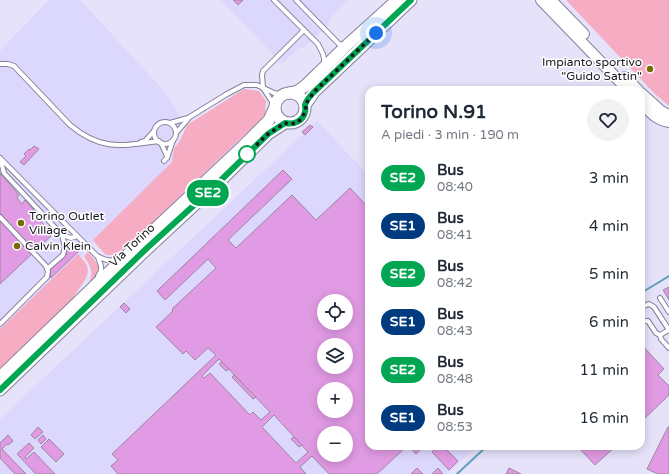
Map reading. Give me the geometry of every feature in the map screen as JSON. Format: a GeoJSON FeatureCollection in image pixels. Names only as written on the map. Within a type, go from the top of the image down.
{"type":"FeatureCollection","features":[{"type":"Feature","properties":{"kind":"main road"},"geometry":{"type":"LineString","coordinates":[[288,93],[293,93],[300,96],[304,101],[306,109],[300,120],[291,124],[285,123],[278,118],[276,114],[276,101],[279,97],[288,93],[298,91],[397,0]]}},
{"type":"Feature","properties":{"kind":"main road"},"geometry":{"type":"LineString","coordinates":[[305,105],[314,92],[411,0]]}},
{"type":"Feature","properties":{"kind":"main road","name":"Via Torino"},"geometry":{"type":"LineString","coordinates":[[0,377],[144,238],[242,147],[269,120],[275,107]]}},
{"type":"Feature","properties":{"kind":"main road","name":"Via Torino"},"geometry":{"type":"LineString","coordinates":[[0,390],[268,134],[285,123]]}},
{"type":"Feature","properties":{"kind":"street"},"geometry":{"type":"LineString","coordinates":[[541,0],[624,86]]}},
{"type":"Feature","properties":{"kind":"street"},"geometry":{"type":"LineString","coordinates":[[551,0],[634,86]]}},
{"type":"Feature","properties":{"kind":"street"},"geometry":{"type":"LineString","coordinates":[[645,97],[660,111],[669,115]]}},
{"type":"Feature","properties":{"kind":"street"},"geometry":{"type":"LineString","coordinates":[[645,107],[656,118],[669,122]]}},
{"type":"Feature","properties":{"kind":"lane"},"geometry":{"type":"LineString","coordinates":[[274,0],[322,49],[324,59],[323,68]]}},
{"type":"Feature","properties":{"kind":"lane"},"geometry":{"type":"LineString","coordinates":[[296,0],[339,44],[346,46]]}},
{"type":"Feature","properties":{"kind":"lane"},"geometry":{"type":"LineString","coordinates":[[275,107],[263,88],[262,75],[264,71],[304,30]]}},
{"type":"Feature","properties":{"kind":"lane"},"geometry":{"type":"LineString","coordinates":[[0,64],[14,66],[78,132],[88,138],[105,144],[122,146],[160,142],[169,143],[173,140]]}},
{"type":"Feature","properties":{"kind":"lane"},"geometry":{"type":"LineString","coordinates":[[139,144],[145,141],[155,130],[156,126],[161,123],[170,123],[188,118],[244,85],[257,85],[278,94],[288,93]]}},
{"type":"Feature","properties":{"kind":"lane"},"geometry":{"type":"LineString","coordinates":[[164,161],[168,156],[176,133],[188,118]]}},
{"type":"Feature","properties":{"kind":"lane"},"geometry":{"type":"LineString","coordinates":[[170,123],[174,127],[176,133]]}},
{"type":"Feature","properties":{"kind":"lane"},"geometry":{"type":"LineString","coordinates":[[155,130],[155,135],[168,156]]}},
{"type":"Feature","properties":{"kind":"lane"},"geometry":{"type":"LineString","coordinates":[[0,158],[98,256],[107,260],[116,259],[135,243],[144,238]]}},
{"type":"Feature","properties":{"kind":"lane"},"geometry":{"type":"LineString","coordinates":[[0,158],[4,173],[62,235],[71,238],[77,236]]}},
{"type":"Feature","properties":{"kind":"lane"},"geometry":{"type":"LineString","coordinates":[[0,217],[46,266],[48,277],[0,324]]}},
{"type":"Feature","properties":{"kind":"lane"},"geometry":{"type":"LineString","coordinates":[[47,269],[63,255],[65,247],[62,235]]}},
{"type":"Feature","properties":{"kind":"lane"},"geometry":{"type":"LineString","coordinates":[[73,306],[88,286],[101,273],[102,268],[98,256]]}},
{"type":"Feature","properties":{"kind":"lane"},"geometry":{"type":"LineString","coordinates":[[660,298],[669,312]]}},
{"type":"Feature","properties":{"kind":"lane"},"geometry":{"type":"LineString","coordinates":[[645,306],[649,304],[654,307],[669,330],[660,335]]}},
{"type":"Feature","properties":{"kind":"lane"},"geometry":{"type":"LineString","coordinates":[[645,321],[648,322],[656,333],[660,335],[661,339],[669,348]]}},
{"type":"Feature","properties":{"kind":"shaded area","name":"Torino Outlet Village"},"geometry":{"type":"Polygon","coordinates":[[[49,0],[80,0],[165,92],[181,118],[172,162],[93,244],[0,331],[0,51],[49,0]]]}},
{"type":"Feature","properties":{"kind":"shaded area"},"geometry":{"type":"Polygon","coordinates":[[[221,0],[349,0],[329,19],[329,24],[304,48],[300,47],[282,64],[221,0]]]}},
{"type":"Feature","properties":{"kind":"shaded area","name":"Impianto sportivo \"Guido Sattin\""},"geometry":{"type":"Polygon","coordinates":[[[566,0],[669,0],[669,106],[654,93],[566,0]]]}},
{"type":"Feature","properties":{"kind":"shaded area"},"geometry":{"type":"Polygon","coordinates":[[[244,89],[259,91],[266,101],[265,114],[261,119],[153,222],[121,250],[113,255],[106,255],[93,240],[172,162],[174,148],[180,140],[187,125],[244,89]]]}},
{"type":"Feature","properties":{"kind":"shaded area"},"geometry":{"type":"Polygon","coordinates":[[[317,121],[365,172],[365,450],[473,450],[447,474],[0,474],[0,419],[317,121]]]}},
{"type":"Feature","properties":{"kind":"shaded area"},"geometry":{"type":"Polygon","coordinates":[[[88,252],[97,263],[99,269],[97,275],[89,282],[91,278],[91,271],[84,256],[88,252]]]}},
{"type":"Feature","properties":{"kind":"shaded area"},"geometry":{"type":"Polygon","coordinates":[[[78,254],[88,268],[88,271],[86,278],[66,309],[0,371],[0,329],[78,254]]]}},
{"type":"Feature","properties":{"kind":"building"},"geometry":{"type":"Polygon","coordinates":[[[233,0],[243,0],[238,5],[233,0]]]}},
{"type":"Feature","properties":{"kind":"building"},"geometry":{"type":"Polygon","coordinates":[[[310,125],[313,127],[305,135],[302,132],[310,125]]]}},
{"type":"Feature","properties":{"kind":"building"},"geometry":{"type":"Polygon","coordinates":[[[34,146],[39,149],[24,165],[20,162],[26,156],[24,154],[34,146]]]}},
{"type":"Feature","properties":{"kind":"building"},"geometry":{"type":"Polygon","coordinates":[[[283,170],[292,179],[228,240],[236,248],[292,195],[316,220],[350,188],[365,204],[365,450],[403,450],[377,474],[329,474],[318,462],[353,462],[353,426],[317,426],[317,461],[312,456],[300,467],[306,474],[118,474],[111,466],[118,460],[112,454],[216,355],[208,348],[195,360],[186,351],[183,354],[156,327],[173,311],[173,308],[216,268],[208,259],[165,300],[157,291],[283,170]],[[219,359],[202,376],[204,378],[210,373],[250,415],[253,412],[261,420],[270,412],[219,359]],[[274,415],[262,427],[296,463],[308,452],[274,415]]]}},
{"type":"Feature","properties":{"kind":"building","name":"Torino Outlet Village"},"geometry":{"type":"Polygon","coordinates":[[[0,173],[19,195],[17,198],[22,204],[25,200],[34,210],[32,212],[53,234],[0,284],[0,173]]]}},
{"type":"Feature","properties":{"kind":"building"},"geometry":{"type":"Polygon","coordinates":[[[74,244],[80,250],[51,278],[50,270],[67,254],[65,252],[74,244]]]}},
{"type":"Feature","properties":{"kind":"building"},"geometry":{"type":"Polygon","coordinates":[[[669,287],[669,300],[663,290],[669,287]]]}},
{"type":"Feature","properties":{"kind":"building"},"geometry":{"type":"Polygon","coordinates":[[[124,303],[130,309],[126,313],[120,307],[124,303]]]}},
{"type":"Feature","properties":{"kind":"building"},"geometry":{"type":"Polygon","coordinates":[[[645,348],[664,369],[658,375],[669,386],[669,395],[645,418],[645,348]]]}},
{"type":"Feature","properties":{"kind":"building"},"geometry":{"type":"Polygon","coordinates":[[[222,362],[229,369],[226,371],[219,364],[222,362]]]}},
{"type":"Feature","properties":{"kind":"building"},"geometry":{"type":"Polygon","coordinates":[[[234,375],[256,397],[253,399],[232,377],[234,375]]]}},
{"type":"Feature","properties":{"kind":"building"},"geometry":{"type":"Polygon","coordinates":[[[38,427],[43,432],[35,439],[31,435],[38,427]]]}},
{"type":"Feature","properties":{"kind":"building"},"geometry":{"type":"Polygon","coordinates":[[[668,427],[669,474],[658,474],[647,469],[668,427]]]}},
{"type":"Feature","properties":{"kind":"building"},"geometry":{"type":"Polygon","coordinates":[[[8,435],[13,441],[2,449],[26,474],[15,474],[0,458],[0,443],[8,435]]]}},
{"type":"Feature","properties":{"kind":"building"},"geometry":{"type":"Polygon","coordinates":[[[43,435],[46,439],[41,444],[38,440],[43,435]]]}},
{"type":"Feature","properties":{"kind":"building"},"geometry":{"type":"Polygon","coordinates":[[[294,437],[302,445],[299,447],[291,439],[294,437]]]}},
{"type":"Feature","properties":{"kind":"building"},"geometry":{"type":"Polygon","coordinates":[[[49,439],[64,454],[56,462],[41,447],[49,439]]]}},
{"type":"Feature","properties":{"kind":"building"},"geometry":{"type":"Polygon","coordinates":[[[29,443],[34,448],[25,457],[26,459],[34,452],[55,474],[36,474],[17,454],[29,443]]]}},
{"type":"Feature","properties":{"kind":"building"},"geometry":{"type":"Polygon","coordinates":[[[412,450],[420,450],[416,454],[412,450]]]}},
{"type":"Feature","properties":{"kind":"building"},"geometry":{"type":"Polygon","coordinates":[[[434,450],[447,450],[458,461],[449,470],[432,452],[434,450]]]}},
{"type":"Feature","properties":{"kind":"building"},"geometry":{"type":"Polygon","coordinates":[[[581,450],[612,450],[595,465],[581,450]]]}},
{"type":"Feature","properties":{"kind":"building"},"geometry":{"type":"Polygon","coordinates":[[[417,468],[423,474],[411,474],[417,468]]]}},
{"type":"Feature","properties":{"kind":"building"},"geometry":{"type":"Polygon","coordinates":[[[438,468],[443,474],[432,474],[438,468]]]}},
{"type":"Feature","properties":{"kind":"building"},"geometry":{"type":"Polygon","coordinates":[[[509,468],[521,474],[506,474],[509,468]]]}},
{"type":"Feature","properties":{"kind":"waterway"},"geometry":{"type":"LineString","coordinates":[[645,291],[669,276]]}},
{"type":"Feature","properties":{"kind":"waterway"},"geometry":{"type":"LineString","coordinates":[[457,474],[483,450]]}},
{"type":"Feature","properties":{"kind":"bus line","name":"SE2"},"geometry":{"type":"LineString","coordinates":[[0,390],[268,134],[285,123],[291,124],[300,120],[306,109],[305,105],[314,92],[411,0]]}},
{"type":"Feature","properties":{"kind":"place","name":"Impianto sportivo \"Guido Sattin\""},"geometry":{"type":"Point","coordinates":[650,69]}},
{"type":"Feature","properties":{"kind":"place","name":"Torino Outlet Village"},"geometry":{"type":"Point","coordinates":[21,223]}},
{"type":"Feature","properties":{"kind":"place","name":"Calvin Klein"},"geometry":{"type":"Point","coordinates":[17,246]}},
{"type":"Feature","properties":{"kind":"route"},"geometry":{"type":"LineString","coordinates":[[247,154],[268,134],[285,123],[296,123],[300,120],[306,109],[305,105],[314,92],[376,33]]}}]}
